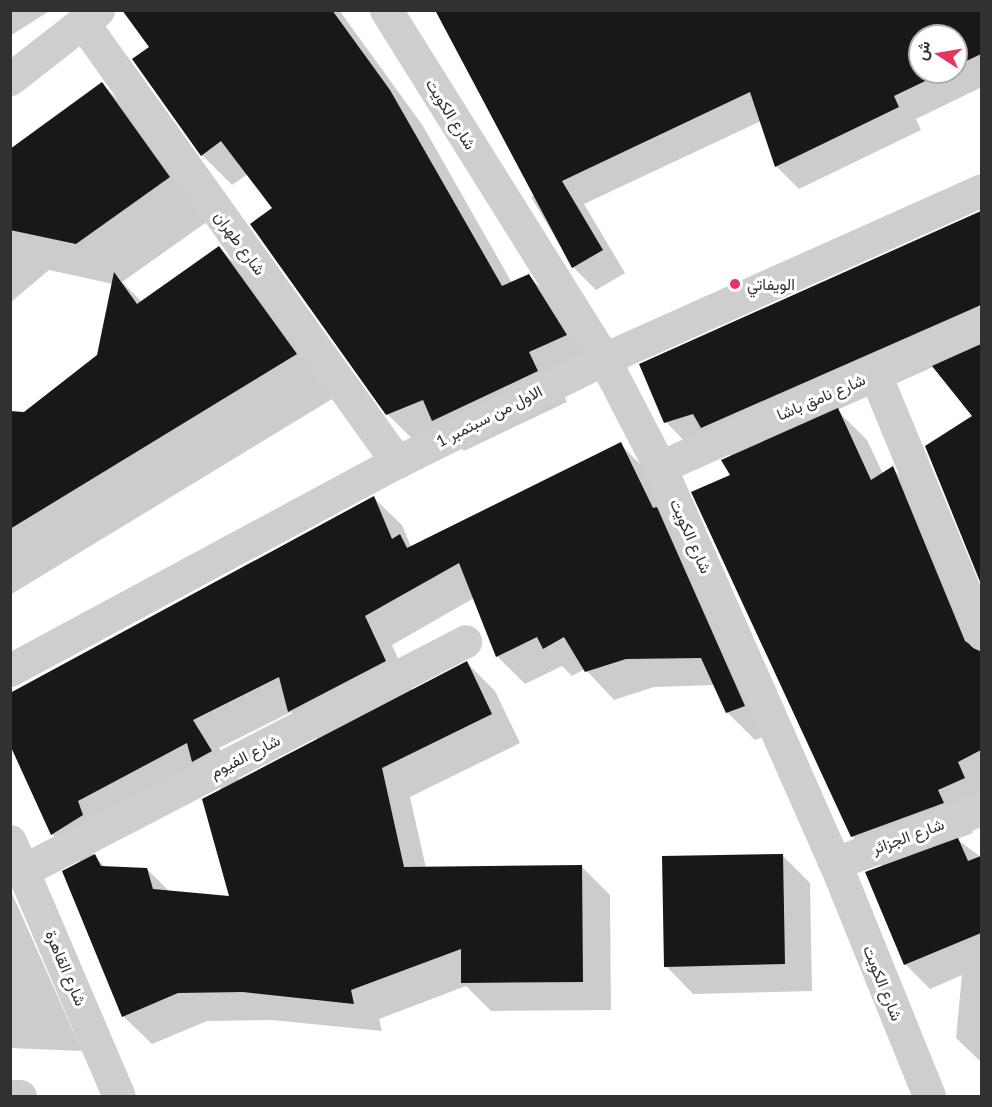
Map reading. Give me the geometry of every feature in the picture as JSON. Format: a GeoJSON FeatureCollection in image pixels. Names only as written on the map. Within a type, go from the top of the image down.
{"type":"FeatureCollection","features":[{"type":"Feature","properties":{"kind":"street","name":"شارع الكويت"},"geometry":{"type":"LineString","coordinates":[[386,10],[604,359],[660,467],[835,863],[928,1096]]}},
{"type":"Feature","properties":{"kind":"street"},"geometry":{"type":"LineString","coordinates":[[10,79],[90,17]]}},
{"type":"Feature","properties":{"kind":"street","name":"شارع طهران"},"geometry":{"type":"LineString","coordinates":[[90,17],[397,462]]}},
{"type":"Feature","properties":{"kind":"street","name":"الاول من سبتمبر 1"},"geometry":{"type":"LineString","coordinates":[[10,670],[397,462],[604,359],[981,190]]}},
{"type":"Feature","properties":{"kind":"street","name":"شارع نامق باشا"},"geometry":{"type":"LineString","coordinates":[[660,467],[875,374],[981,323]]}},
{"type":"Feature","properties":{"kind":"street"},"geometry":{"type":"LineString","coordinates":[[875,374],[981,634]]}},
{"type":"Feature","properties":{"kind":"street","name":"شارع الفيوم"},"geometry":{"type":"LineString","coordinates":[[24,870],[465,641]]}},
{"type":"Feature","properties":{"kind":"street","name":"شارع الجزائر"},"geometry":{"type":"LineString","coordinates":[[835,863],[981,809]]}},
{"type":"Feature","properties":{"kind":"street","name":"شارع القاهرة"},"geometry":{"type":"LineString","coordinates":[[10,841],[119,1096]]}},
{"type":"Feature","properties":{"kind":"street"},"geometry":{"type":"LineString","coordinates":[[10,1096],[20,1096]]}},
{"type":"Feature","properties":{"kind":"building"},"geometry":{"type":"Polygon","coordinates":[[[122,10],[332,10],[390,90],[502,286],[529,274],[567,335],[529,352],[538,371],[432,421],[423,400],[386,415],[250,224],[272,208],[221,141],[201,156],[132,59],[149,47],[122,10]]]}},
{"type":"Feature","properties":{"kind":"building"},"geometry":{"type":"Polygon","coordinates":[[[435,10],[981,10],[981,54],[968,60],[968,24],[908,24],[908,84],[919,84],[894,96],[899,107],[775,167],[750,92],[562,181],[603,250],[572,268],[435,10]]]}},
{"type":"Feature","properties":{"kind":"building"},"geometry":{"type":"Polygon","coordinates":[[[102,82],[170,177],[76,244],[10,230],[10,149],[102,82]]]}},
{"type":"Feature","properties":{"kind":"building"},"geometry":{"type":"Polygon","coordinates":[[[981,211],[981,305],[701,428],[693,414],[664,423],[639,364],[981,211]]]}},
{"type":"Feature","properties":{"kind":"building"},"geometry":{"type":"Polygon","coordinates":[[[219,246],[297,354],[10,529],[10,411],[24,412],[97,355],[114,272],[137,304],[219,246]]]}},
{"type":"Feature","properties":{"kind":"building"},"geometry":{"type":"Polygon","coordinates":[[[981,344],[981,584],[925,446],[972,416],[932,366],[981,344]]]}},
{"type":"Feature","properties":{"kind":"building"},"geometry":{"type":"Polygon","coordinates":[[[838,408],[871,480],[893,466],[965,641],[981,652],[981,750],[958,762],[965,778],[938,790],[944,803],[851,837],[691,492],[730,475],[721,460],[838,408]]]}},
{"type":"Feature","properties":{"kind":"building"},"geometry":{"type":"Polygon","coordinates":[[[621,442],[653,508],[657,507],[745,706],[726,713],[701,658],[626,659],[585,672],[564,637],[543,649],[537,637],[496,657],[459,563],[365,616],[386,661],[288,712],[279,677],[193,720],[212,751],[192,762],[187,743],[78,801],[83,815],[51,835],[10,745],[10,693],[374,496],[392,539],[400,534],[407,548],[621,442]]]}},
{"type":"Feature","properties":{"kind":"building"},"geometry":{"type":"Polygon","coordinates":[[[467,661],[492,714],[382,768],[404,867],[582,865],[583,982],[461,983],[461,949],[351,990],[354,1004],[243,992],[178,993],[122,1017],[62,871],[95,854],[101,866],[147,868],[153,889],[229,896],[202,799],[467,661]]]}},
{"type":"Feature","properties":{"kind":"building"},"geometry":{"type":"Polygon","coordinates":[[[958,838],[968,861],[981,856],[981,933],[904,965],[865,872],[958,838]]]}},
{"type":"Feature","properties":{"kind":"building"},"geometry":{"type":"Polygon","coordinates":[[[783,854],[785,964],[664,967],[662,856],[783,854]]]}},
{"type":"Feature","properties":{"kind":"place","name":"الويفاتي"},"geometry":{"type":"Point","coordinates":[735,284]}}]}
